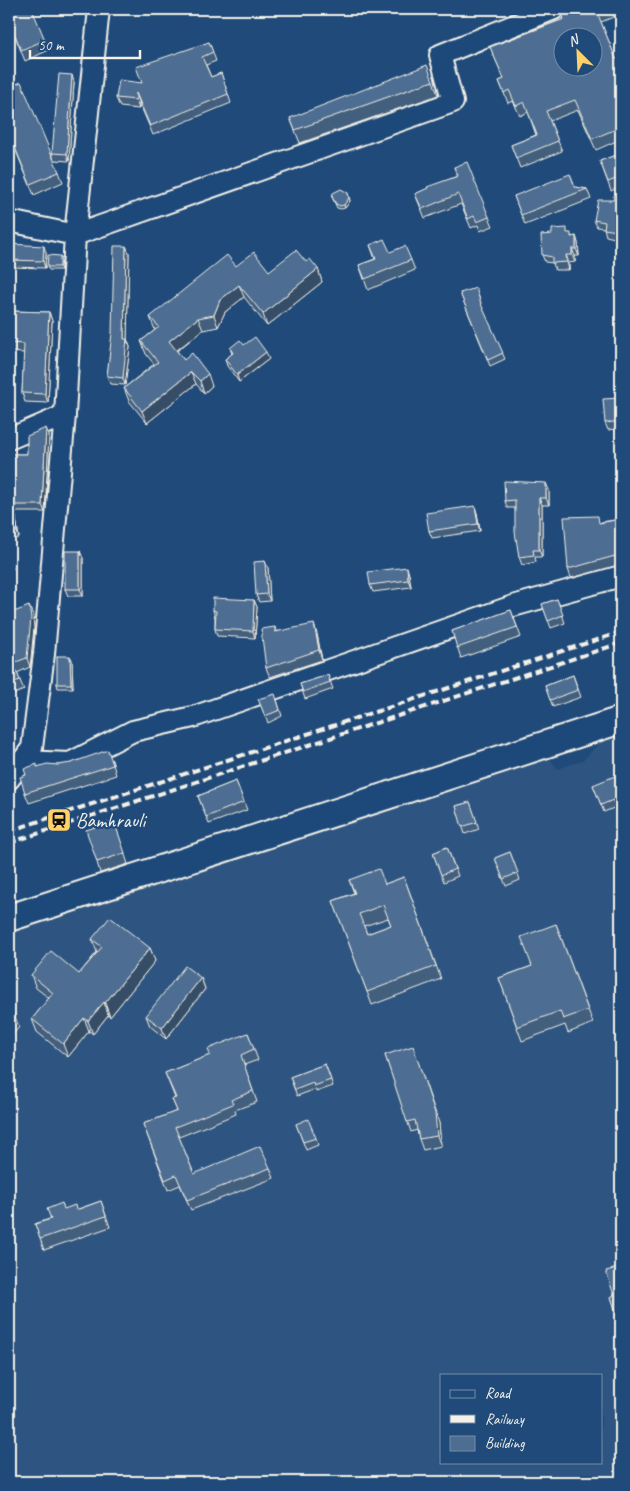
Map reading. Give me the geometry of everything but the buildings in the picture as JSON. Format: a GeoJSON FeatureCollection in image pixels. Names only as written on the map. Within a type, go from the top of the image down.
{"type":"FeatureCollection","features":[{"type":"Feature","properties":{"kind":"main road"},"geometry":{"type":"LineString","coordinates":[[9,918],[621,720]]}},
{"type":"Feature","properties":{"kind":"street"},"geometry":{"type":"LineString","coordinates":[[9,779],[32,748],[42,664],[65,415],[75,235],[99,9]]}},
{"type":"Feature","properties":{"kind":"street"},"geometry":{"type":"LineString","coordinates":[[9,221],[75,235],[454,102],[440,55],[554,9]]}},
{"type":"Feature","properties":{"kind":"street"},"geometry":{"type":"LineString","coordinates":[[9,439],[65,415]]}},
{"type":"Feature","properties":{"kind":"street"},"geometry":{"type":"LineString","coordinates":[[22,761],[70,763],[133,731],[193,717],[513,606],[621,576]]}},
{"type":"Feature","properties":{"kind":"shaded area"},"geometry":{"type":"Polygon","coordinates":[[[621,731],[621,1482],[9,1482],[9,929],[548,757],[558,769],[583,760],[603,739],[621,731]]]}},
{"type":"Feature","properties":{"kind":"railway"},"geometry":{"type":"LineString","coordinates":[[9,831],[621,632]]}},
{"type":"Feature","properties":{"kind":"railway"},"geometry":{"type":"LineString","coordinates":[[9,843],[621,643]]}},
{"type":"Feature","properties":{"kind":"place","name":"Bamhrauli"},"geometry":{"type":"Point","coordinates":[59,820]}}]}
